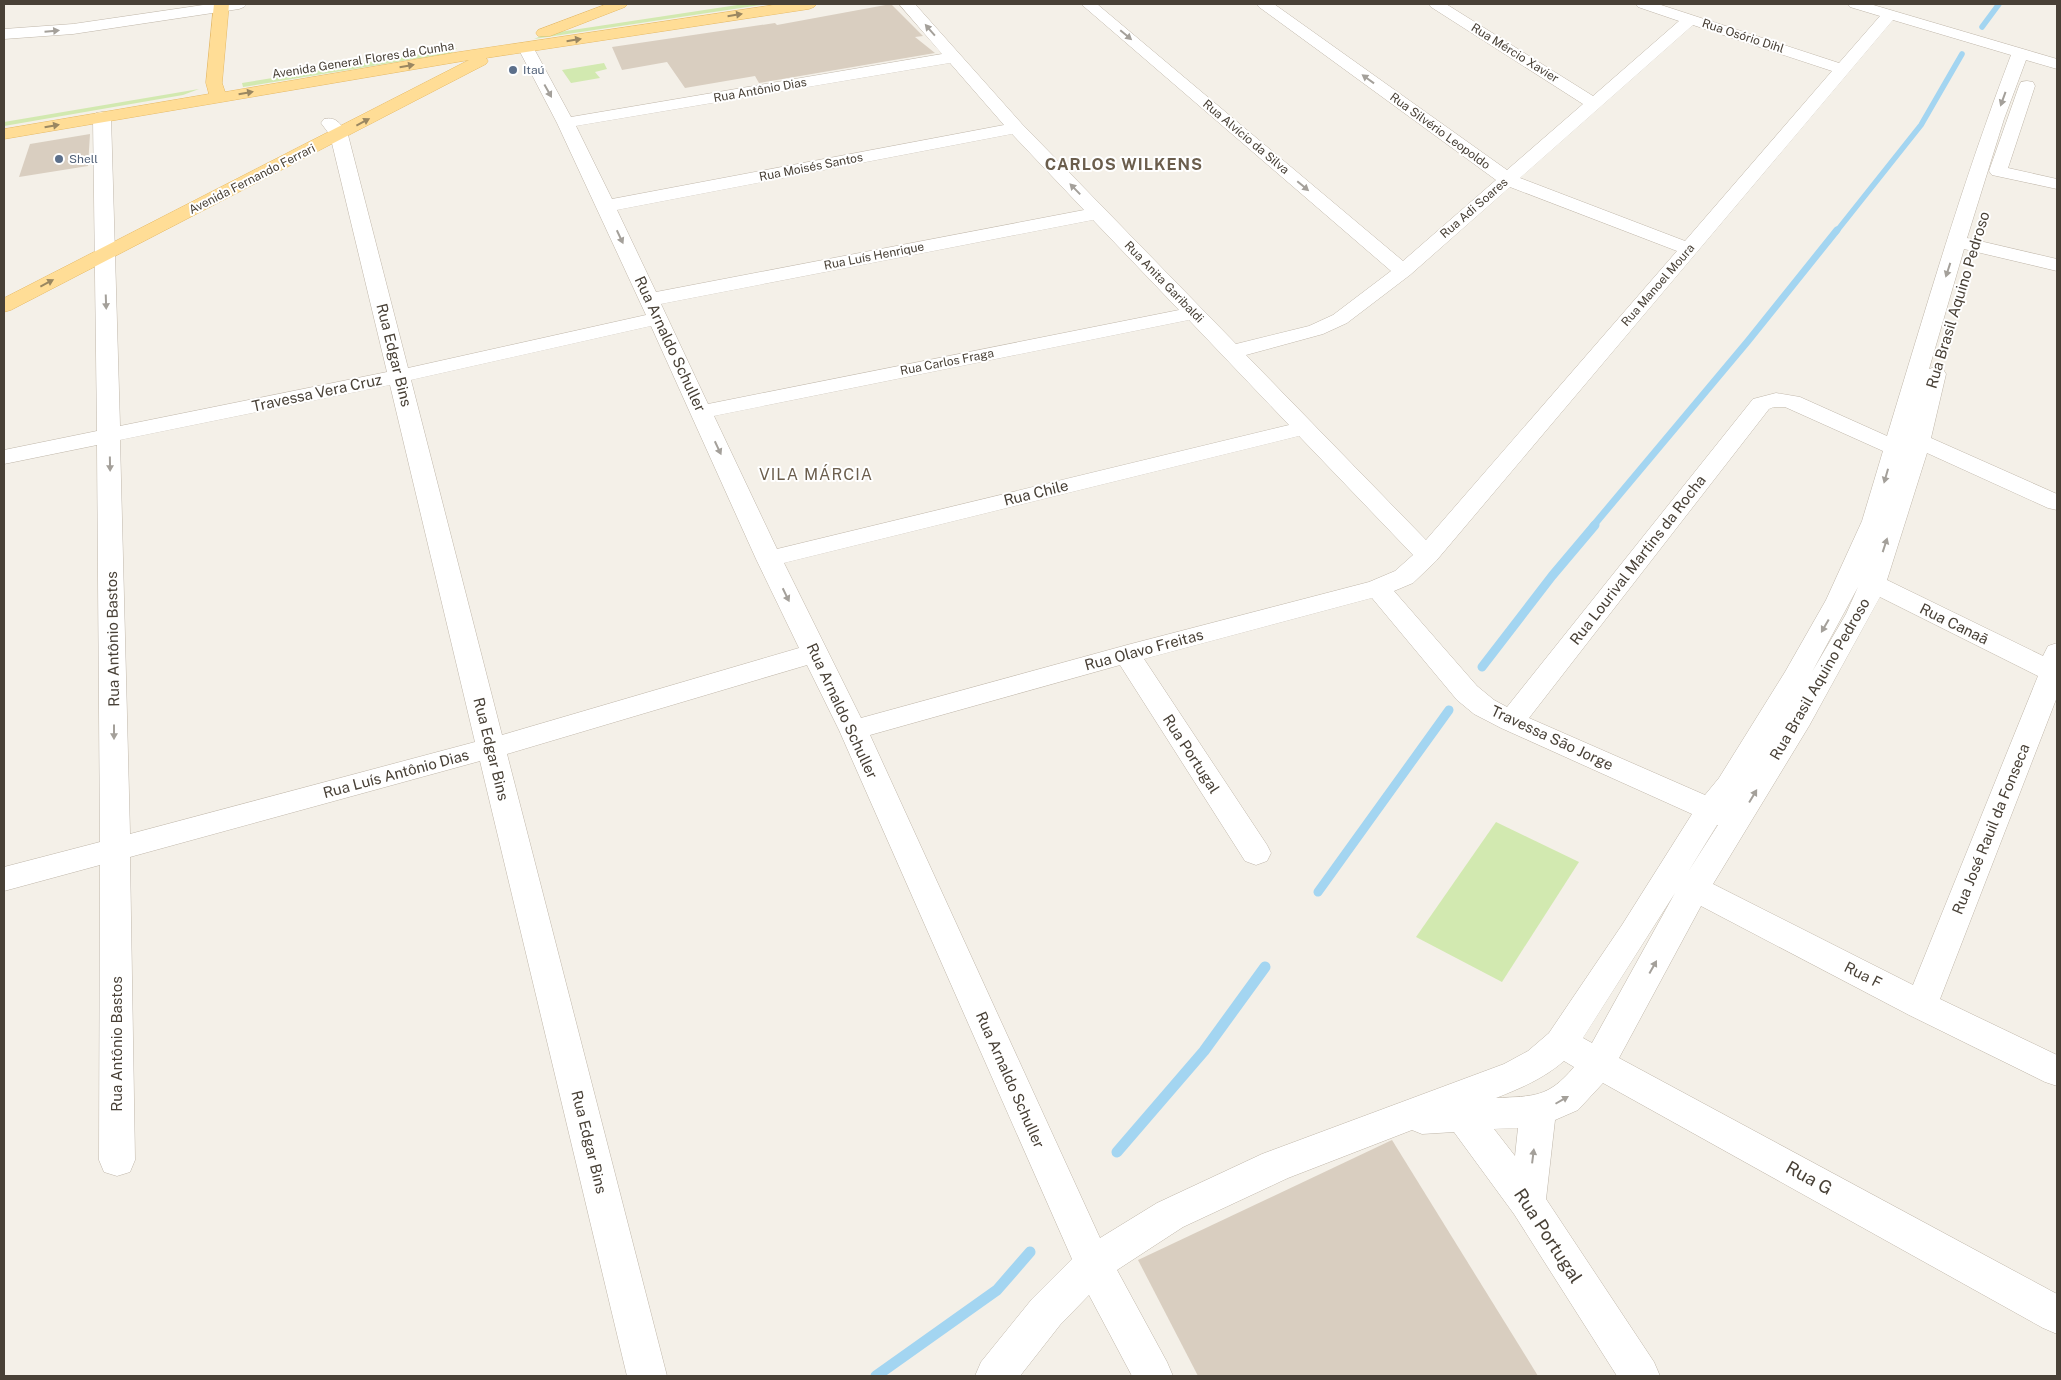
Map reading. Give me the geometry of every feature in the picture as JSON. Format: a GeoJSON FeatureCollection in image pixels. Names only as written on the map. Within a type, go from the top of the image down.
{"type":"FeatureCollection","features":[{"type":"Feature","properties":{"kind":"main road"},"geometry":{"type":"LineString","coordinates":[[513,40],[597,4]]}},
{"type":"Feature","properties":{"kind":"main road"},"geometry":{"type":"LineString","coordinates":[[547,31],[620,4]]}},
{"type":"Feature","properties":{"kind":"main road"},"geometry":{"type":"LineString","coordinates":[[547,31],[640,11],[723,4]]}},
{"type":"Feature","properties":{"kind":"main road","name":"Avenida General Flores da Cunha"},"geometry":{"type":"LineString","coordinates":[[4,134],[102,117],[216,90],[513,40],[809,4]]}},
{"type":"Feature","properties":{"kind":"main road"},"geometry":{"type":"LineString","coordinates":[[216,90],[220,5]]}},
{"type":"Feature","properties":{"kind":"main road","name":"Avenida Fernando Ferrari"},"geometry":{"type":"LineString","coordinates":[[99,243],[513,40],[547,31]]}},
{"type":"Feature","properties":{"kind":"main road","name":"Avenida General Flores da Cunha"},"geometry":{"type":"LineString","coordinates":[[90,103],[216,90],[459,57],[513,40]]}},
{"type":"Feature","properties":{"kind":"main road","name":"Avenida Fernando Ferrari"},"geometry":{"type":"LineString","coordinates":[[249,161],[334,129],[459,57]]}},
{"type":"Feature","properties":{"kind":"main road","name":"Avenida Fernando Ferrari"},"geometry":{"type":"LineString","coordinates":[[4,306],[99,243],[122,225]]}},
{"type":"Feature","properties":{"kind":"main road"},"geometry":{"type":"LineString","coordinates":[[4,287],[38,269]]}},
{"type":"Feature","properties":{"kind":"street"},"geometry":{"type":"LineString","coordinates":[[4,34],[73,29],[220,5],[239,4]]}},
{"type":"Feature","properties":{"kind":"street","name":"Rua Anita Garibaldi"},"geometry":{"type":"LineString","coordinates":[[907,4],[1016,128],[1427,555]]}},
{"type":"Feature","properties":{"kind":"street","name":"Rua Alvício da Silva"},"geometry":{"type":"LineString","coordinates":[[1088,4],[1403,271]]}},
{"type":"Feature","properties":{"kind":"street","name":"Rua Silvério Leopoldo"},"geometry":{"type":"LineString","coordinates":[[1264,4],[1507,180],[1689,249]]}},
{"type":"Feature","properties":{"kind":"street","name":"Rua Mércio Xavier"},"geometry":{"type":"LineString","coordinates":[[1436,4],[1593,103]]}},
{"type":"Feature","properties":{"kind":"street","name":"Rua Osório Dihl"},"geometry":{"type":"LineString","coordinates":[[1643,4],[1842,69]]}},
{"type":"Feature","properties":{"kind":"street"},"geometry":{"type":"LineString","coordinates":[[1856,4],[2038,59]]}},
{"type":"Feature","properties":{"kind":"street","name":"Rua Manoel Moura"},"geometry":{"type":"LineString","coordinates":[[1427,555],[1890,14]]}},
{"type":"Feature","properties":{"kind":"street","name":"Rua Adi Soares"},"geometry":{"type":"LineString","coordinates":[[1231,352],[1329,325],[1340,319],[1403,271],[1691,19]]}},
{"type":"Feature","properties":{"kind":"street","name":"Rua Arnaldo Schuller"},"geometry":{"type":"LineString","coordinates":[[513,40],[566,123],[606,206],[769,559],[853,730],[1093,1264],[1153,1376]]}},
{"type":"Feature","properties":{"kind":"street","name":"Rua Antônio Dias"},"geometry":{"type":"LineString","coordinates":[[566,123],[954,57]]}},
{"type":"Feature","properties":{"kind":"street","name":"Rua Brasil Aquino Pedroso"},"geometry":{"type":"LineString","coordinates":[[1966,244],[1998,171],[2038,59]]}},
{"type":"Feature","properties":{"kind":"street","name":"Rua Brasil Aquino Pedroso"},"geometry":{"type":"LineString","coordinates":[[1458,1108],[1540,1061],[1561,1043],[1683,882],[1738,821],[1859,614],[1862,579],[1904,441],[1930,392],[1995,119],[2038,59]]}},
{"type":"Feature","properties":{"kind":"street","name":"Rua Antônio Bastos"},"geometry":{"type":"LineString","coordinates":[[102,117],[99,243],[110,436],[118,1160]]}},
{"type":"Feature","properties":{"kind":"street","name":"Rua Moisés Santos"},"geometry":{"type":"LineString","coordinates":[[606,206],[1016,128]]}},
{"type":"Feature","properties":{"kind":"street","name":"Rua Edgar Bins"},"geometry":{"type":"LineString","coordinates":[[334,129],[400,376],[647,1376]]}},
{"type":"Feature","properties":{"kind":"street"},"geometry":{"type":"LineString","coordinates":[[1998,171],[2057,184]]}},
{"type":"Feature","properties":{"kind":"street","name":"Rua Luís Henrique"},"geometry":{"type":"LineString","coordinates":[[654,309],[1098,213]]}},
{"type":"Feature","properties":{"kind":"street"},"geometry":{"type":"LineString","coordinates":[[1966,244],[2057,265]]}},
{"type":"Feature","properties":{"kind":"street","name":"Travessa Vera Cruz"},"geometry":{"type":"LineString","coordinates":[[4,457],[400,376],[654,309]]}},
{"type":"Feature","properties":{"kind":"street","name":"Rua Carlos Fraga"},"geometry":{"type":"LineString","coordinates":[[701,412],[1193,313]]}},
{"type":"Feature","properties":{"kind":"street","name":"Rua Lourival Martins da Rocha"},"geometry":{"type":"LineString","coordinates":[[1511,722],[1761,404],[1767,400],[1780,399],[1792,402],[1904,441]]}},
{"type":"Feature","properties":{"kind":"street","name":"Rua Chile"},"geometry":{"type":"LineString","coordinates":[[769,559],[1304,428]]}},
{"type":"Feature","properties":{"kind":"street"},"geometry":{"type":"LineString","coordinates":[[1904,441],[2057,503]]}},
{"type":"Feature","properties":{"kind":"street","name":"Rua Olavo Freitas"},"geometry":{"type":"LineString","coordinates":[[853,730],[1127,654],[1378,588],[1404,578],[1427,555]]}},
{"type":"Feature","properties":{"kind":"street","name":"Rua Brasil Aquino Pedroso"},"geometry":{"type":"LineString","coordinates":[[995,1376],[1046,1312],[1093,1264],[1170,1215],[1275,1166],[1402,1119],[1458,1108],[1538,1111],[1566,1099],[1584,1082],[1599,1063],[1683,882],[1710,810],[1729,786],[1797,675],[1839,600],[1862,579]]}},
{"type":"Feature","properties":{"kind":"street","name":"Rua Canaã"},"geometry":{"type":"LineString","coordinates":[[1862,579],[2056,666]]}},
{"type":"Feature","properties":{"kind":"street","name":"Travessa São Jorge"},"geometry":{"type":"LineString","coordinates":[[1378,588],[1467,693],[1484,707],[1511,722],[1738,821]]}},
{"type":"Feature","properties":{"kind":"street","name":"Rua Luís Antônio Dias"},"geometry":{"type":"LineString","coordinates":[[4,879],[491,748],[814,653]]}},
{"type":"Feature","properties":{"kind":"street","name":"Rua Portugal"},"geometry":{"type":"LineString","coordinates":[[1127,654],[1256,854]]}},
{"type":"Feature","properties":{"kind":"street","name":"Rua José Rauil da Fonseca"},"geometry":{"type":"LineString","coordinates":[[1921,1005],[2056,666]]}},
{"type":"Feature","properties":{"kind":"street","name":"Rua F"},"geometry":{"type":"LineString","coordinates":[[1683,882],[1921,1005],[2057,1071]]}},
{"type":"Feature","properties":{"kind":"street","name":"Rua G"},"geometry":{"type":"LineString","coordinates":[[1561,1043],[2057,1315]]}},
{"type":"Feature","properties":{"kind":"street","name":"Rua Portugal"},"geometry":{"type":"LineString","coordinates":[[1458,1108],[1527,1202],[1642,1371]]}},
{"type":"Feature","properties":{"kind":"street"},"geometry":{"type":"LineString","coordinates":[[1527,1202],[1538,1111]]}},
{"type":"Feature","properties":{"kind":"green space"},"geometry":{"type":"Polygon","coordinates":[[[744,4],[767,4],[534,39],[546,34],[744,4]]]}},
{"type":"Feature","properties":{"kind":"green space"},"geometry":{"type":"Polygon","coordinates":[[[457,48],[452,53],[243,87],[242,83],[457,48]]]}},
{"type":"Feature","properties":{"kind":"green space"},"geometry":{"type":"Polygon","coordinates":[[[604,63],[607,69],[595,72],[600,78],[571,83],[562,70],[604,63]]]}},
{"type":"Feature","properties":{"kind":"green space"},"geometry":{"type":"Polygon","coordinates":[[[199,89],[183,95],[4,126],[4,122],[199,89]]]}},
{"type":"Feature","properties":{"kind":"green space"},"geometry":{"type":"Polygon","coordinates":[[[1496,822],[1579,862],[1502,982],[1416,937],[1496,822]]]}},
{"type":"Feature","properties":{"kind":"building"},"geometry":{"type":"Polygon","coordinates":[[[891,4],[923,36],[915,37],[935,53],[759,83],[755,76],[685,88],[667,62],[622,70],[612,47],[775,23],[777,25],[891,4]]]}},
{"type":"Feature","properties":{"kind":"building","name":"Shell"},"geometry":{"type":"Polygon","coordinates":[[[90,134],[88,166],[19,177],[30,144],[90,134]]]}},
{"type":"Feature","properties":{"kind":"building"},"geometry":{"type":"Polygon","coordinates":[[[1392,1140],[1538,1376],[1198,1376],[1138,1260],[1392,1140]]]}},
{"type":"Feature","properties":{"kind":"waterway"},"geometry":{"type":"LineString","coordinates":[[1982,27],[1999,4]]}},
{"type":"Feature","properties":{"kind":"waterway"},"geometry":{"type":"LineString","coordinates":[[1836,232],[1921,125],[1962,54]]}},
{"type":"Feature","properties":{"kind":"waterway"},"geometry":{"type":"LineString","coordinates":[[1593,526],[1748,341],[1837,230]]}},
{"type":"Feature","properties":{"kind":"waterway"},"geometry":{"type":"LineString","coordinates":[[1482,667],[1552,576],[1595,525]]}},
{"type":"Feature","properties":{"kind":"waterway"},"geometry":{"type":"LineString","coordinates":[[1318,892],[1449,710]]}},
{"type":"Feature","properties":{"kind":"waterway"},"geometry":{"type":"LineString","coordinates":[[1117,1152],[1204,1051],[1265,967]]}},
{"type":"Feature","properties":{"kind":"waterway"},"geometry":{"type":"LineString","coordinates":[[876,1376],[997,1290],[1030,1252]]}},
{"type":"Feature","properties":{"kind":"place","name":"Itaú"},"geometry":{"type":"Point","coordinates":[513,70]}},
{"type":"Feature","properties":{"kind":"place","name":"Shell"},"geometry":{"type":"Point","coordinates":[59,159]}},
{"type":"Feature","properties":{"kind":"district","name":"CARLOS WILKENS"},"geometry":{"type":"Point","coordinates":[1124,164]}},
{"type":"Feature","properties":{"kind":"district","name":"VILA MÁRCIA"},"geometry":{"type":"Point","coordinates":[816,474]}}]}
